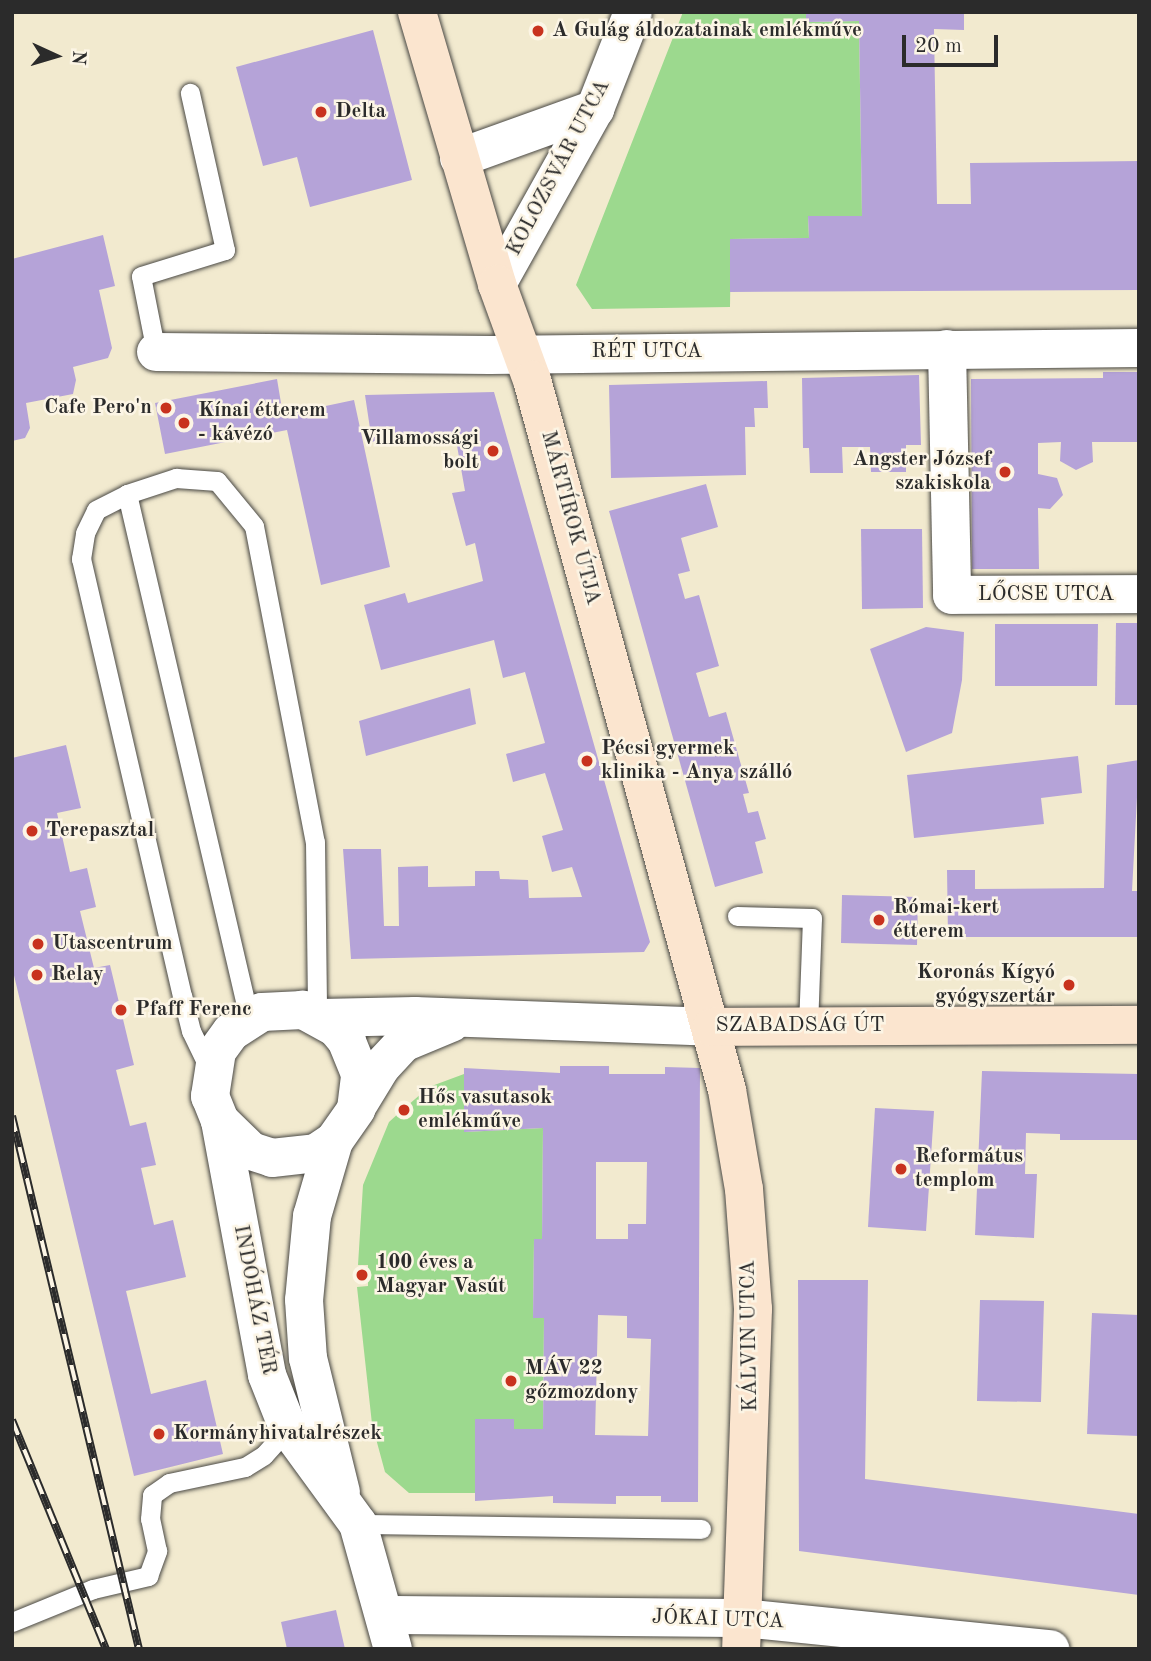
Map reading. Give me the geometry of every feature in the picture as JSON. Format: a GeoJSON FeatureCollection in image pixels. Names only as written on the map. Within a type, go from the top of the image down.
{"type":"FeatureCollection","features":[{"type":"Feature","properties":{"kind":"street","name":"MÁRTÍROK ÚTJA"},"geometry":{"type":"LineString","coordinates":[[417,12],[459,158],[522,353],[712,1027]]}},
{"type":"Feature","properties":{"kind":"street","name":"KOLOZSVÁR UTCA"},"geometry":{"type":"LineString","coordinates":[[498,284],[594,110],[633,12]]}},
{"type":"Feature","properties":{"kind":"street"},"geometry":{"type":"LineString","coordinates":[[459,158],[594,110]]}},
{"type":"Feature","properties":{"kind":"street","name":"RÉT UTCA"},"geometry":{"type":"LineString","coordinates":[[156,352],[522,353],[1139,348]]}},
{"type":"Feature","properties":{"kind":"street","name":"LŐCSE UTCA"},"geometry":{"type":"LineString","coordinates":[[947,349],[952,595],[1139,594]]}},
{"type":"Feature","properties":{"kind":"street","name":"INDÓHÁZ TÉR"},"geometry":{"type":"LineString","coordinates":[[319,1016],[282,1009],[249,1018],[231,1032],[217,1051],[211,1073],[211,1097],[220,1121],[267,1375],[288,1428],[351,1513]]}},
{"type":"Feature","properties":{"kind":"street"},"geometry":{"type":"LineString","coordinates":[[319,1016],[336,1028],[355,1057],[360,1091],[356,1109]]}},
{"type":"Feature","properties":{"kind":"street","name":"SZABADSÁG ÚT"},"geometry":{"type":"LineString","coordinates":[[319,1016],[712,1027],[1139,1025]]}},
{"type":"Feature","properties":{"kind":"street","name":"SZABADSÁG ÚT"},"geometry":{"type":"LineString","coordinates":[[356,1109],[381,1067],[403,1043],[462,1018]]}},
{"type":"Feature","properties":{"kind":"street","name":"KÁLVIN UTCA"},"geometry":{"type":"LineString","coordinates":[[712,1027],[744,1189],[753,1309],[742,1633]]}},
{"type":"Feature","properties":{"kind":"street","name":"INDÓHÁZ TÉR"},"geometry":{"type":"LineString","coordinates":[[356,1109],[334,1141],[312,1216],[304,1300],[308,1358],[351,1513],[389,1632]]}},
{"type":"Feature","properties":{"kind":"street","name":"INDÓHÁZ TÉR"},"geometry":{"type":"LineString","coordinates":[[220,1121],[242,1145],[272,1158],[316,1153],[334,1141]]}},
{"type":"Feature","properties":{"kind":"street","name":"JÓKAI UTCA"},"geometry":{"type":"LineString","coordinates":[[389,1632],[742,1633],[1051,1649]]}},
{"type":"Feature","properties":{"kind":"lane"},"geometry":{"type":"LineString","coordinates":[[156,352],[141,276],[225,250],[190,93]]}},
{"type":"Feature","properties":{"kind":"lane"},"geometry":{"type":"LineString","coordinates":[[211,1073],[191,1031],[182,996],[81,559],[85,533],[96,510],[127,494],[176,478],[217,481],[254,526],[315,842],[319,1016]]}},
{"type":"Feature","properties":{"kind":"lane"},"geometry":{"type":"LineString","coordinates":[[127,494],[249,1018]]}},
{"type":"Feature","properties":{"kind":"lane"},"geometry":{"type":"LineString","coordinates":[[737,916],[812,918],[808,1026]]}},
{"type":"Feature","properties":{"kind":"lane"},"geometry":{"type":"LineString","coordinates":[[12,1622],[93,1589],[148,1576],[157,1551],[150,1519],[152,1494],[169,1483],[244,1467],[264,1455],[288,1428]]}},
{"type":"Feature","properties":{"kind":"lane"},"geometry":{"type":"LineString","coordinates":[[351,1513],[701,1529]]}},
{"type":"Feature","properties":{"kind":"green space"},"geometry":{"type":"Polygon","coordinates":[[[683,12],[806,12],[806,22],[859,21],[862,216],[808,216],[809,238],[731,239],[730,307],[592,309],[576,285],[683,12]]]}},
{"type":"Feature","properties":{"kind":"green space"},"geometry":{"type":"Polygon","coordinates":[[[464,1074],[464,1132],[543,1128],[542,1239],[534,1239],[533,1318],[544,1318],[543,1429],[514,1429],[476,1419],[475,1493],[409,1493],[385,1472],[372,1424],[357,1287],[368,1286],[368,1265],[358,1265],[363,1185],[389,1122],[400,1112],[404,1116],[411,1110],[407,1106],[429,1087],[464,1074]]]}},
{"type":"Feature","properties":{"kind":"building"},"geometry":{"type":"Polygon","coordinates":[[[806,12],[964,12],[964,30],[934,29],[937,204],[971,204],[970,163],[1139,161],[1139,290],[730,292],[730,239],[809,238],[808,216],[862,216],[859,21],[806,22],[806,12]]]}},
{"type":"Feature","properties":{"kind":"building","name":"Delta"},"geometry":{"type":"Polygon","coordinates":[[[373,30],[412,180],[310,207],[297,157],[263,166],[236,67],[373,30]]]}},
{"type":"Feature","properties":{"kind":"building"},"geometry":{"type":"Polygon","coordinates":[[[103,235],[115,286],[99,290],[112,348],[108,358],[73,367],[76,380],[73,394],[26,403],[30,428],[25,438],[12,441],[12,259],[103,235]]]}},
{"type":"Feature","properties":{"kind":"building","name":"Angster József szakiskola"},"geometry":{"type":"Polygon","coordinates":[[[1103,372],[1139,372],[1139,442],[1092,442],[1093,462],[1076,470],[1060,461],[1061,442],[1038,443],[1038,474],[1057,478],[1063,495],[1050,509],[1038,508],[1039,569],[972,569],[971,379],[1103,378],[1103,372]]]}},
{"type":"Feature","properties":{"kind":"building"},"geometry":{"type":"Polygon","coordinates":[[[919,375],[921,445],[906,445],[906,472],[871,472],[870,447],[842,447],[843,473],[810,473],[809,448],[803,448],[802,378],[919,375]]]}},
{"type":"Feature","properties":{"kind":"building"},"geometry":{"type":"Polygon","coordinates":[[[277,379],[283,415],[354,400],[390,567],[321,585],[287,430],[165,454],[155,403],[277,379]]]}},
{"type":"Feature","properties":{"kind":"building"},"geometry":{"type":"Polygon","coordinates":[[[767,381],[768,408],[754,408],[755,427],[745,427],[746,475],[611,478],[609,385],[767,381]]]}},
{"type":"Feature","properties":{"kind":"building"},"geometry":{"type":"Polygon","coordinates":[[[494,392],[650,942],[644,952],[351,959],[343,849],[381,849],[384,926],[399,926],[398,867],[428,866],[428,887],[475,886],[475,871],[499,871],[500,879],[528,880],[529,898],[582,897],[572,867],[552,872],[542,836],[563,830],[545,773],[513,782],[506,754],[545,743],[525,672],[503,678],[494,640],[381,670],[364,605],[405,593],[408,603],[483,581],[475,543],[466,546],[452,493],[465,491],[456,440],[372,442],[365,395],[494,392]]]}},
{"type":"Feature","properties":{"kind":"building"},"geometry":{"type":"Polygon","coordinates":[[[706,484],[718,527],[681,538],[690,571],[678,574],[685,599],[699,595],[719,666],[696,673],[709,717],[726,712],[749,793],[743,794],[748,813],[758,811],[766,839],[755,842],[763,873],[715,887],[609,511],[706,484]]]}},
{"type":"Feature","properties":{"kind":"building"},"geometry":{"type":"Polygon","coordinates":[[[861,529],[922,529],[923,608],[862,609],[861,529]]]}},
{"type":"Feature","properties":{"kind":"building"},"geometry":{"type":"Polygon","coordinates":[[[1116,623],[1139,623],[1139,705],[1115,705],[1116,623]]]}},
{"type":"Feature","properties":{"kind":"building"},"geometry":{"type":"Polygon","coordinates":[[[995,624],[1098,624],[1097,686],[995,686],[995,624]]]}},
{"type":"Feature","properties":{"kind":"building"},"geometry":{"type":"Polygon","coordinates":[[[926,627],[964,632],[962,680],[952,733],[906,752],[870,649],[926,627]]]}},
{"type":"Feature","properties":{"kind":"building"},"geometry":{"type":"Polygon","coordinates":[[[470,688],[476,724],[366,756],[359,721],[470,688]]]}},
{"type":"Feature","properties":{"kind":"building"},"geometry":{"type":"Polygon","coordinates":[[[66,745],[81,808],[57,813],[70,872],[87,868],[96,907],[80,911],[94,968],[110,965],[134,1065],[116,1070],[130,1126],[146,1122],[156,1165],[141,1168],[154,1225],[173,1220],[186,1277],[126,1291],[151,1394],[206,1380],[223,1454],[134,1476],[12,967],[12,758],[66,745]]]}},
{"type":"Feature","properties":{"kind":"building"},"geometry":{"type":"Polygon","coordinates":[[[1078,756],[1082,793],[1041,798],[1044,824],[914,838],[907,775],[1078,756]]]}},
{"type":"Feature","properties":{"kind":"building"},"geometry":{"type":"Polygon","coordinates":[[[1139,760],[1132,891],[1139,891],[1139,937],[948,937],[947,870],[975,870],[975,889],[1104,888],[1107,765],[1139,760]]]}},
{"type":"Feature","properties":{"kind":"building","name":"Római-kert étterem"},"geometry":{"type":"Polygon","coordinates":[[[842,895],[918,897],[917,945],[841,943],[842,895]]]}},
{"type":"Feature","properties":{"kind":"building"},"geometry":{"type":"Polygon","coordinates":[[[560,1066],[609,1066],[609,1074],[665,1074],[665,1067],[700,1068],[698,1502],[661,1502],[661,1496],[616,1496],[616,1504],[553,1503],[553,1496],[475,1501],[475,1419],[514,1419],[514,1429],[543,1429],[544,1318],[533,1318],[534,1239],[542,1239],[543,1128],[464,1132],[464,1068],[560,1073],[560,1066]],[[596,1162],[596,1239],[628,1239],[628,1224],[646,1224],[647,1162],[596,1162]],[[598,1315],[595,1435],[648,1436],[651,1339],[627,1338],[627,1316],[598,1315]]]}},
{"type":"Feature","properties":{"kind":"building"},"geometry":{"type":"Polygon","coordinates":[[[982,1071],[1139,1074],[1139,1140],[1060,1140],[1060,1134],[1026,1133],[1025,1174],[1037,1174],[1034,1238],[975,1235],[982,1071]]]}},
{"type":"Feature","properties":{"kind":"building","name":"Református templom"},"geometry":{"type":"Polygon","coordinates":[[[875,1108],[934,1111],[926,1231],[868,1227],[875,1108]]]}},
{"type":"Feature","properties":{"kind":"building"},"geometry":{"type":"Polygon","coordinates":[[[798,1280],[868,1280],[865,1479],[1139,1514],[1139,1595],[799,1551],[798,1280]]]}},
{"type":"Feature","properties":{"kind":"building"},"geometry":{"type":"Polygon","coordinates":[[[980,1300],[1044,1301],[1041,1402],[977,1401],[980,1300]]]}},
{"type":"Feature","properties":{"kind":"building"},"geometry":{"type":"Polygon","coordinates":[[[1092,1313],[1139,1315],[1139,1436],[1087,1434],[1092,1313]]]}},
{"type":"Feature","properties":{"kind":"building"},"geometry":{"type":"Polygon","coordinates":[[[336,1610],[345,1649],[287,1649],[281,1622],[336,1610]]]}},
{"type":"Feature","properties":{"kind":"railway"},"geometry":{"type":"LineString","coordinates":[[12,1116],[139,1649]]}},
{"type":"Feature","properties":{"kind":"railway"},"geometry":{"type":"LineString","coordinates":[[12,1420],[106,1649]]}},
{"type":"Feature","properties":{"kind":"place","name":"A Gulág áldozatainak emlékműve"},"geometry":{"type":"Point","coordinates":[538,31]}},
{"type":"Feature","properties":{"kind":"place","name":"Delta"},"geometry":{"type":"Point","coordinates":[321,112]}},
{"type":"Feature","properties":{"kind":"place","name":"Cafe Pero'n"},"geometry":{"type":"Point","coordinates":[166,408]}},
{"type":"Feature","properties":{"kind":"place","name":"Kínai étterem - kávézó"},"geometry":{"type":"Point","coordinates":[184,423]}},
{"type":"Feature","properties":{"kind":"place","name":"Villamossági bolt"},"geometry":{"type":"Point","coordinates":[493,451]}},
{"type":"Feature","properties":{"kind":"place","name":"Angster József szakiskola"},"geometry":{"type":"Point","coordinates":[1005,472]}},
{"type":"Feature","properties":{"kind":"place","name":"Pécsi gyermek klinika - Anya szálló"},"geometry":{"type":"Point","coordinates":[587,761]}},
{"type":"Feature","properties":{"kind":"place","name":"Terepasztal"},"geometry":{"type":"Point","coordinates":[32,831]}},
{"type":"Feature","properties":{"kind":"place","name":"Római-kert étterem"},"geometry":{"type":"Point","coordinates":[879,920]}},
{"type":"Feature","properties":{"kind":"place","name":"Utascentrum"},"geometry":{"type":"Point","coordinates":[38,944]}},
{"type":"Feature","properties":{"kind":"place","name":"Relay"},"geometry":{"type":"Point","coordinates":[37,975]}},
{"type":"Feature","properties":{"kind":"place","name":"Koronás Kígyó gyógyszertár"},"geometry":{"type":"Point","coordinates":[1069,985]}},
{"type":"Feature","properties":{"kind":"place","name":"Pfaff Ferenc"},"geometry":{"type":"Point","coordinates":[121,1010]}},
{"type":"Feature","properties":{"kind":"place","name":"Hős vasutasok emlékműve"},"geometry":{"type":"Point","coordinates":[404,1110]}},
{"type":"Feature","properties":{"kind":"place","name":"Református templom"},"geometry":{"type":"Point","coordinates":[901,1169]}},
{"type":"Feature","properties":{"kind":"place","name":"100 éves a Magyar Vasút"},"geometry":{"type":"Point","coordinates":[362,1275]}},
{"type":"Feature","properties":{"kind":"place","name":"MÁV 22 gőzmozdony"},"geometry":{"type":"Point","coordinates":[511,1381]}},
{"type":"Feature","properties":{"kind":"place","name":"Kormányhivatalrészek"},"geometry":{"type":"Point","coordinates":[159,1434]}}]}
